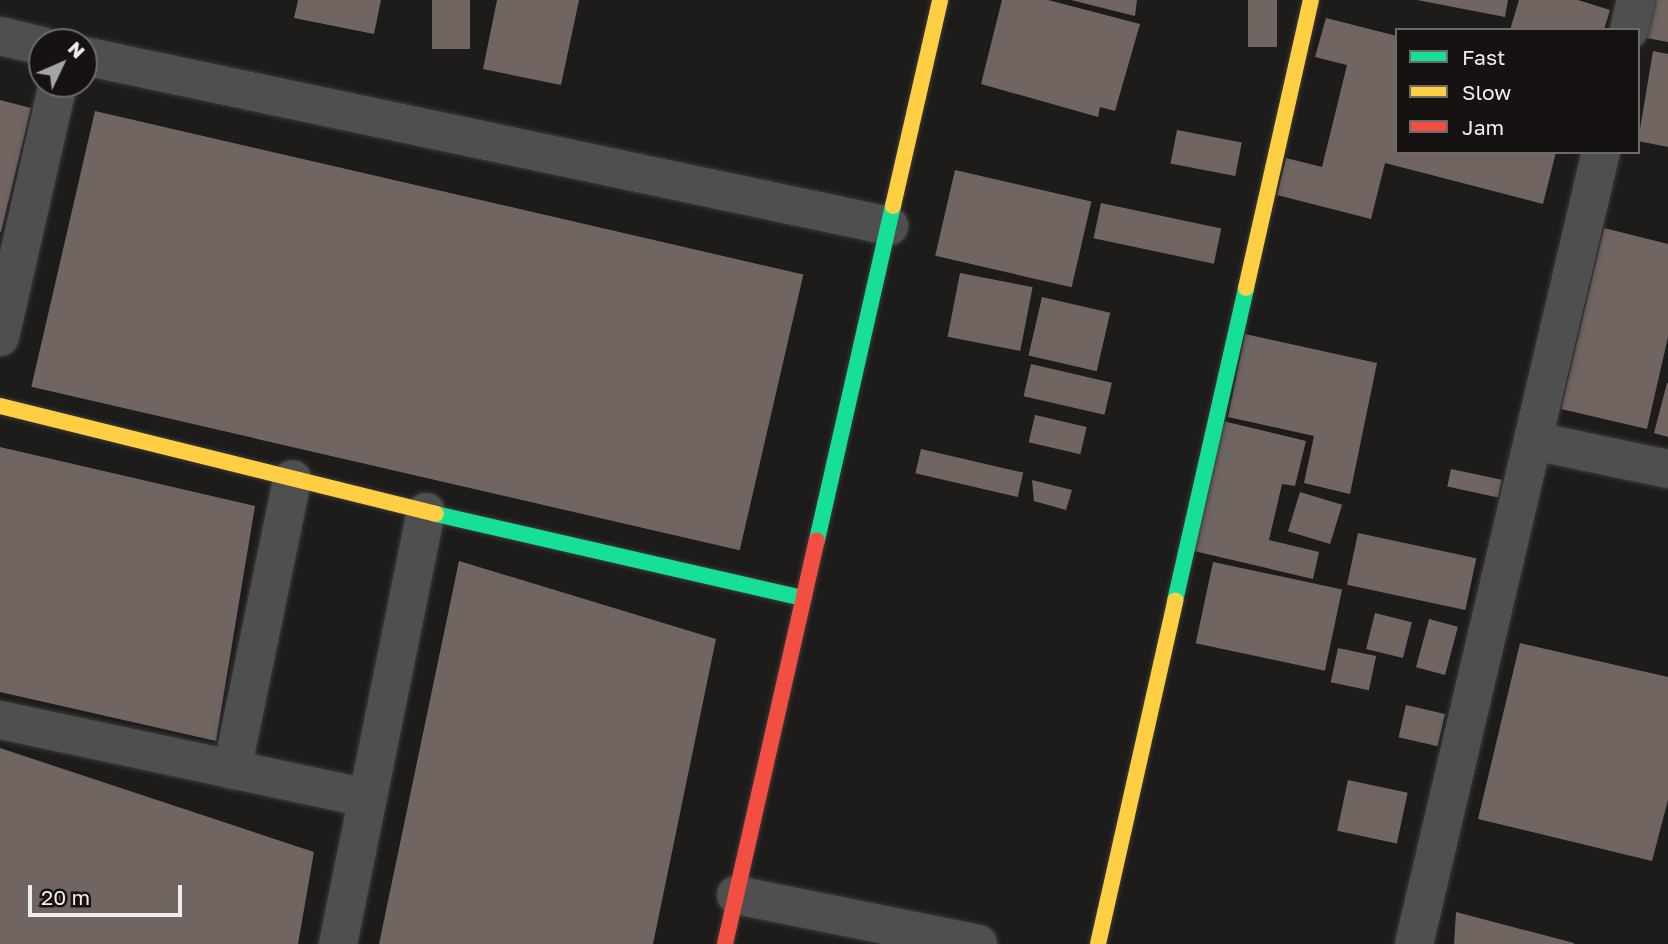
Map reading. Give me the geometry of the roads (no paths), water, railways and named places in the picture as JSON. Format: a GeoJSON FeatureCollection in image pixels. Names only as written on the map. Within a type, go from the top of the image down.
{"type":"FeatureCollection","features":[{"type":"Feature","properties":{"kind":"street"},"geometry":{"type":"LineString","coordinates":[[725,944],[940,0]]}},
{"type":"Feature","properties":{"kind":"street"},"geometry":{"type":"LineString","coordinates":[[1098,944],[1311,0]]}},
{"type":"Feature","properties":{"kind":"street"},"geometry":{"type":"LineString","coordinates":[[1629,28],[1636,0]]}},
{"type":"Feature","properties":{"kind":"street"},"geometry":{"type":"LineString","coordinates":[[0,36],[28,43]]}},
{"type":"Feature","properties":{"kind":"street"},"geometry":{"type":"LineString","coordinates":[[98,59],[890,226]]}},
{"type":"Feature","properties":{"kind":"street"},"geometry":{"type":"LineString","coordinates":[[0,337],[55,98]]}},
{"type":"Feature","properties":{"kind":"street"},"geometry":{"type":"LineString","coordinates":[[1414,944],[1601,154]]}},
{"type":"Feature","properties":{"kind":"street"},"geometry":{"type":"LineString","coordinates":[[0,406],[426,512],[804,598]]}},
{"type":"Feature","properties":{"kind":"street"},"geometry":{"type":"LineString","coordinates":[[1534,441],[1668,469]]}},
{"type":"Feature","properties":{"kind":"street"},"geometry":{"type":"LineString","coordinates":[[232,770],[292,479]]}},
{"type":"Feature","properties":{"kind":"street"},"geometry":{"type":"LineString","coordinates":[[338,944],[426,512]]}},
{"type":"Feature","properties":{"kind":"street"},"geometry":{"type":"LineString","coordinates":[[0,720],[368,798]]}},
{"type":"Feature","properties":{"kind":"street"},"geometry":{"type":"LineString","coordinates":[[736,895],[978,944]]}}]}
